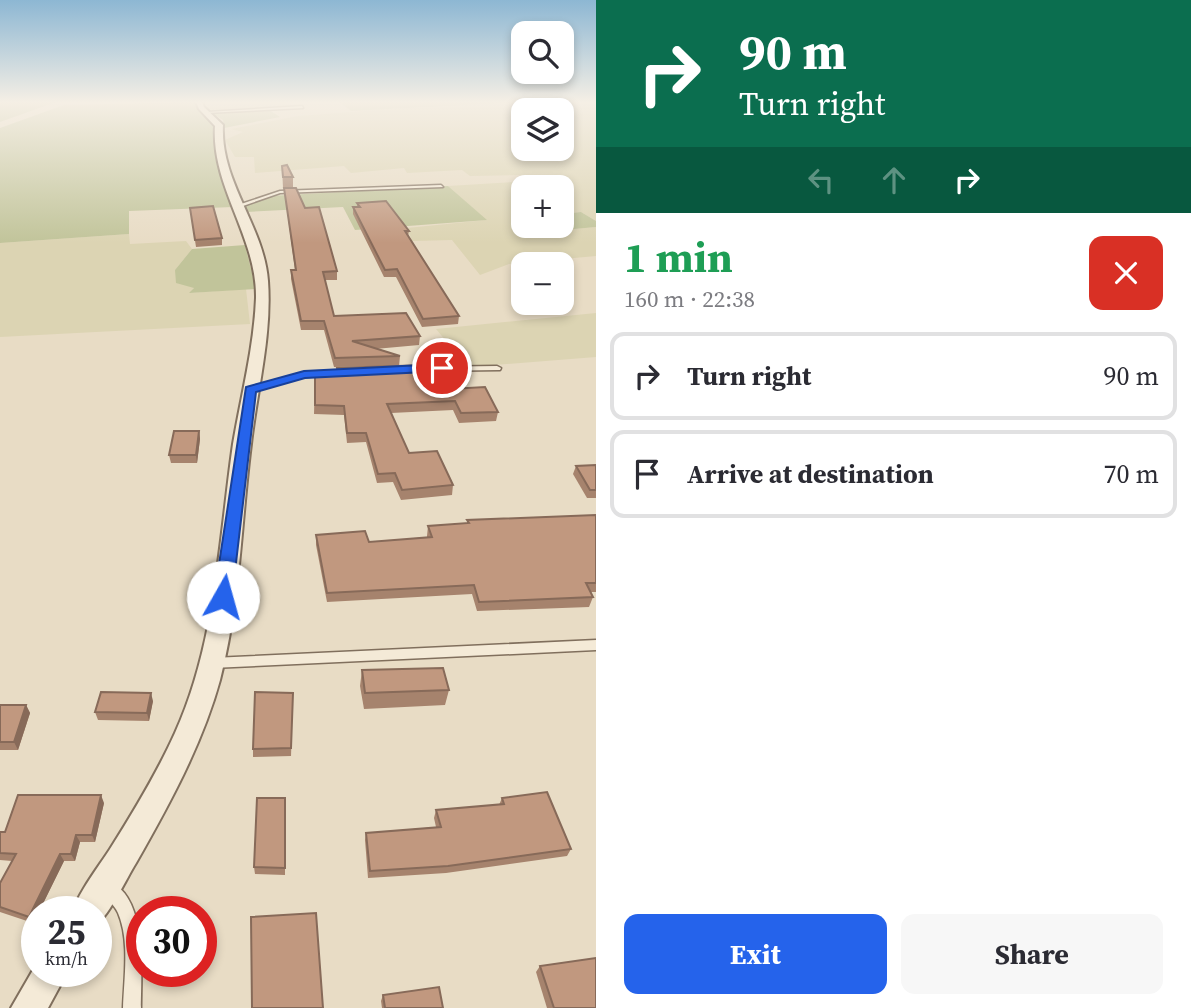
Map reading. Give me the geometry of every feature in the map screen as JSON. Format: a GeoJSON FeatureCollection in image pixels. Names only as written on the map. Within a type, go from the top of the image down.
{"type":"FeatureCollection","features":[{"type":"Feature","properties":{"kind":"street"},"geometry":{"type":"LineString","coordinates":[[99,896],[131,842],[191,727],[212,663],[260,330],[262,279],[257,255],[220,149]]}},
{"type":"Feature","properties":{"kind":"street"},"geometry":{"type":"LineString","coordinates":[[28,1008],[41,987]]}},
{"type":"Feature","properties":{"kind":"lane"},"geometry":{"type":"LineString","coordinates":[[238,206],[257,197],[280,192],[440,186]]}},
{"type":"Feature","properties":{"kind":"lane"},"geometry":{"type":"LineString","coordinates":[[416,369],[497,368]]}},
{"type":"Feature","properties":{"kind":"lane"},"geometry":{"type":"LineString","coordinates":[[250,390],[304,375],[354,372]]}},
{"type":"Feature","properties":{"kind":"lane"},"geometry":{"type":"LineString","coordinates":[[212,663],[596,645]]}},
{"type":"Feature","properties":{"kind":"lane"},"geometry":{"type":"LineString","coordinates":[[105,886],[121,898],[132,937],[132,1008]]}},
{"type":"Feature","properties":{"kind":"shaded area"},"geometry":{"type":"Polygon","coordinates":[[[230,149],[511,149],[511,161],[574,161],[574,149],[596,149],[596,221],[581,212],[574,213],[574,175],[470,176],[462,170],[407,173],[404,168],[351,173],[344,166],[255,173],[254,157],[235,157],[230,149]]]}},
{"type":"Feature","properties":{"kind":"shaded area"},"geometry":{"type":"Polygon","coordinates":[[[511,182],[511,238],[574,238],[574,229],[596,227],[596,256],[574,258],[574,252],[511,252],[511,264],[480,275],[452,240],[412,241],[407,228],[486,220],[448,186],[511,182]]]}},
{"type":"Feature","properties":{"kind":"shaded area"},"geometry":{"type":"Polygon","coordinates":[[[129,234],[130,244],[186,241],[192,249],[175,270],[194,288],[190,293],[246,289],[250,324],[0,337],[0,243],[129,234]]]}},
{"type":"Feature","properties":{"kind":"shaded area"},"geometry":{"type":"Polygon","coordinates":[[[596,313],[596,357],[468,367],[436,329],[596,313]]]}},
{"type":"Feature","properties":{"kind":"green space"},"geometry":{"type":"Polygon","coordinates":[[[0,149],[217,149],[233,207],[129,211],[129,234],[0,243],[0,149]]]}},
{"type":"Feature","properties":{"kind":"green space"},"geometry":{"type":"Polygon","coordinates":[[[448,186],[487,220],[355,230],[343,207],[246,212],[243,206],[269,196],[448,186]]]}},
{"type":"Feature","properties":{"kind":"green space"},"geometry":{"type":"Polygon","coordinates":[[[581,212],[596,221],[596,227],[574,229],[574,213],[581,212]]]}},
{"type":"Feature","properties":{"kind":"green space"},"geometry":{"type":"Polygon","coordinates":[[[245,245],[256,289],[189,293],[194,288],[176,283],[175,270],[192,249],[245,245]]]}},
{"type":"Feature","properties":{"kind":"building"},"geometry":{"type":"Polygon","coordinates":[[[287,165],[293,177],[283,177],[282,166],[287,165]]]}},
{"type":"Feature","properties":{"kind":"building"},"geometry":{"type":"Polygon","coordinates":[[[284,188],[296,188],[305,208],[319,207],[337,271],[323,272],[334,316],[406,313],[420,336],[352,341],[400,356],[335,358],[324,321],[301,321],[291,270],[296,270],[284,188]]]}},
{"type":"Feature","properties":{"kind":"building"},"geometry":{"type":"Polygon","coordinates":[[[386,201],[409,231],[405,231],[459,316],[423,319],[397,269],[385,270],[353,207],[360,207],[357,203],[386,201]]]}},
{"type":"Feature","properties":{"kind":"building"},"geometry":{"type":"Polygon","coordinates":[[[213,206],[222,238],[195,240],[190,208],[213,206]]]}},
{"type":"Feature","properties":{"kind":"building"},"geometry":{"type":"Polygon","coordinates":[[[427,365],[442,370],[450,389],[485,387],[498,412],[461,413],[455,401],[387,404],[409,453],[437,451],[453,485],[402,490],[395,473],[378,474],[366,433],[347,433],[344,406],[315,405],[315,376],[338,375],[337,368],[427,365]]]}},
{"type":"Feature","properties":{"kind":"building"},"geometry":{"type":"Polygon","coordinates":[[[174,431],[199,431],[196,455],[169,455],[174,431]]]}},
{"type":"Feature","properties":{"kind":"building"},"geometry":{"type":"Polygon","coordinates":[[[596,465],[596,490],[590,490],[576,466],[596,465]]]}},
{"type":"Feature","properties":{"kind":"building"},"geometry":{"type":"Polygon","coordinates":[[[596,515],[596,583],[586,583],[593,597],[479,602],[474,585],[327,593],[316,535],[365,531],[369,542],[432,537],[428,526],[469,523],[467,520],[596,515]]]}},
{"type":"Feature","properties":{"kind":"building"},"geometry":{"type":"Polygon","coordinates":[[[443,668],[449,690],[365,693],[362,670],[443,668]]]}},
{"type":"Feature","properties":{"kind":"building"},"geometry":{"type":"Polygon","coordinates":[[[101,692],[151,693],[147,713],[95,712],[101,692]]]}},
{"type":"Feature","properties":{"kind":"building"},"geometry":{"type":"Polygon","coordinates":[[[255,692],[293,693],[291,748],[253,749],[255,692]]]}},
{"type":"Feature","properties":{"kind":"building"},"geometry":{"type":"Polygon","coordinates":[[[0,705],[26,705],[14,742],[0,742],[0,705]]]}},
{"type":"Feature","properties":{"kind":"building"},"geometry":{"type":"Polygon","coordinates":[[[547,792],[571,849],[448,866],[370,871],[366,833],[441,827],[436,810],[504,804],[502,798],[547,792]]]}},
{"type":"Feature","properties":{"kind":"building"},"geometry":{"type":"Polygon","coordinates":[[[18,795],[101,795],[92,835],[76,835],[71,854],[60,854],[39,896],[21,896],[21,914],[0,907],[0,883],[16,854],[0,853],[0,832],[5,832],[18,795]]]}},
{"type":"Feature","properties":{"kind":"building"},"geometry":{"type":"Polygon","coordinates":[[[257,798],[285,798],[285,868],[254,867],[257,798]]]}},
{"type":"Feature","properties":{"kind":"building"},"geometry":{"type":"Polygon","coordinates":[[[316,913],[323,1008],[252,1008],[251,917],[316,913]]]}},
{"type":"Feature","properties":{"kind":"building"},"geometry":{"type":"Polygon","coordinates":[[[596,958],[596,1008],[554,1008],[540,966],[596,958]]]}},
{"type":"Feature","properties":{"kind":"building"},"geometry":{"type":"Polygon","coordinates":[[[439,987],[443,1008],[385,1008],[383,995],[439,987]]]}},
{"type":"Feature","properties":{"kind":"route"},"geometry":{"type":"LineString","coordinates":[[223,597],[250,390],[289,378],[330,372],[442,368]]}}]}
